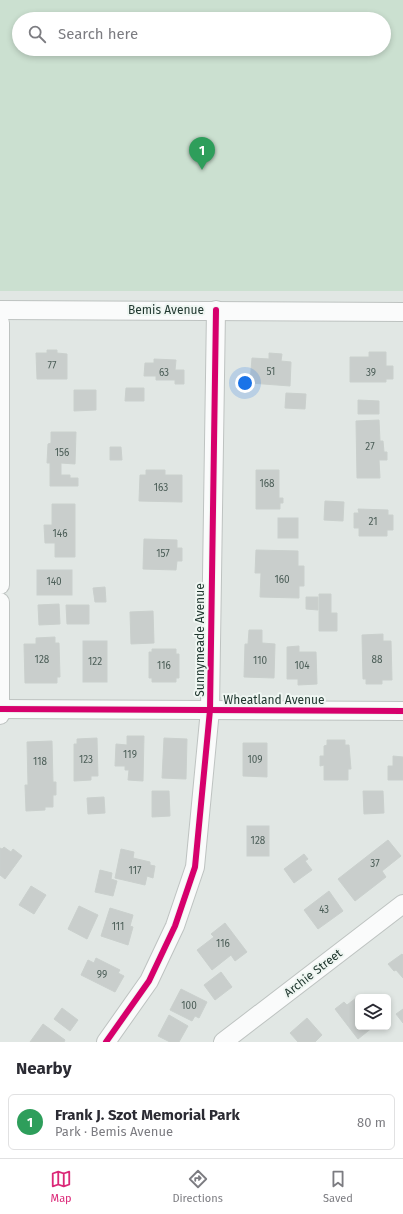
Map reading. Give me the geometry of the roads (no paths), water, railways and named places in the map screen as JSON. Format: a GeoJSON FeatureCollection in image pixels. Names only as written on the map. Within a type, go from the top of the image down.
{"type":"FeatureCollection","features":[{"type":"Feature","properties":{"kind":"street","name":"Bemis Avenue"},"geometry":{"type":"LineString","coordinates":[[0,310],[403,312]]}},
{"type":"Feature","properties":{"kind":"street","name":"Sunnymeade Avenue"},"geometry":{"type":"LineString","coordinates":[[106,1042],[149,981],[175,926],[195,867],[210,710],[216,310]]}},
{"type":"Feature","properties":{"kind":"street"},"geometry":{"type":"LineString","coordinates":[[0,323],[0,585]]}},
{"type":"Feature","properties":{"kind":"street"},"geometry":{"type":"LineString","coordinates":[[0,602],[0,711]]}},
{"type":"Feature","properties":{"kind":"street","name":"Wheatland Avenue"},"geometry":{"type":"LineString","coordinates":[[0,711],[403,711]]}},
{"type":"Feature","properties":{"kind":"street","name":"Archie Street"},"geometry":{"type":"LineString","coordinates":[[223,1042],[403,904]]}},
{"type":"Feature","properties":{"kind":"place","name":"Frank J. Szot Memorial Park"},"geometry":{"type":"Point","coordinates":[202,170]}}]}
